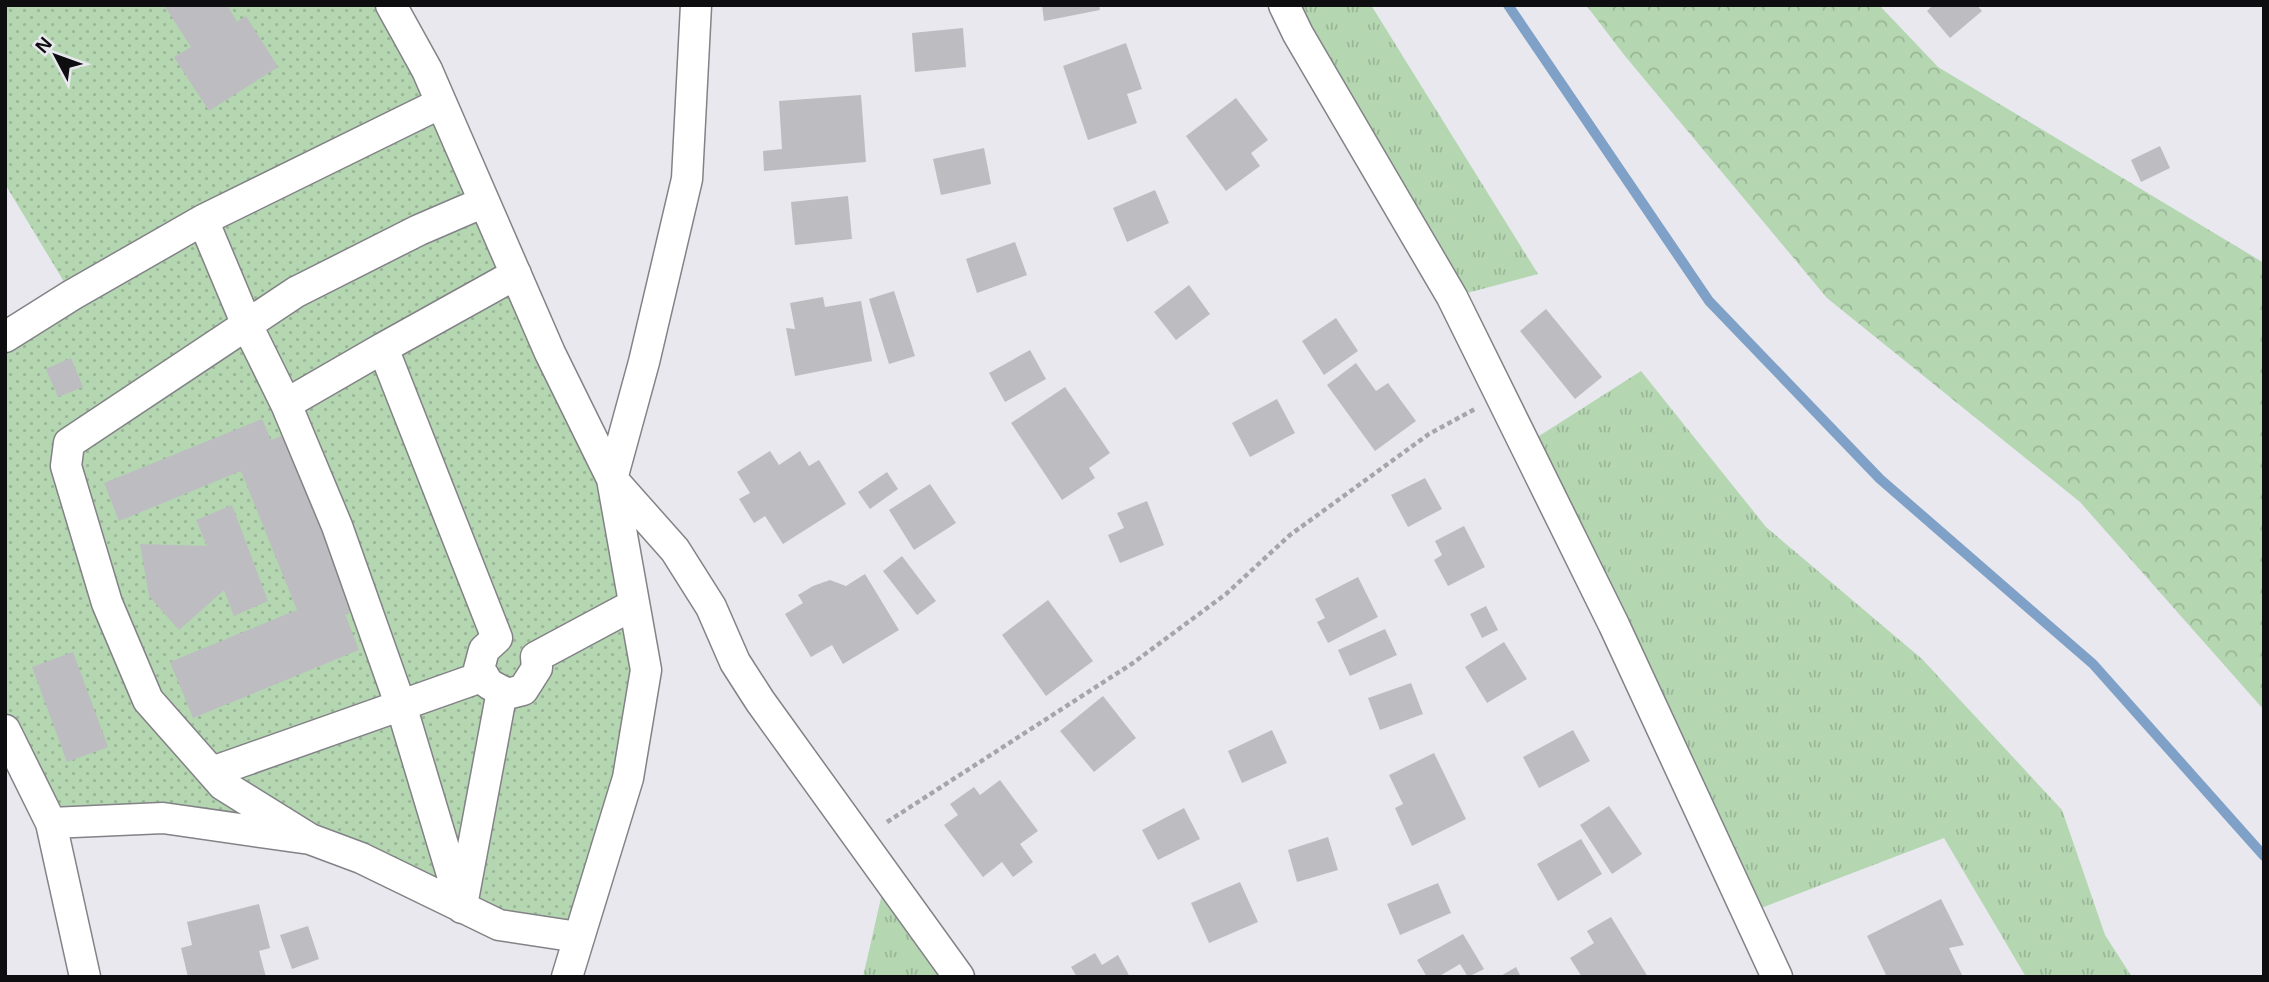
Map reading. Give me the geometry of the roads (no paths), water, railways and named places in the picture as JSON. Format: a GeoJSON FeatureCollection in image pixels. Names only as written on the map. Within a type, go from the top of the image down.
{"type":"FeatureCollection","features":[{"type":"Feature","properties":{"kind":"street"},"geometry":{"type":"LineString","coordinates":[[391,5],[427,70],[550,353],[612,479],[675,550],[711,607],[735,662],[959,977]]}},
{"type":"Feature","properties":{"kind":"street"},"geometry":{"type":"LineString","coordinates":[[567,977],[628,778],[646,670],[612,479],[644,362],[687,179],[696,5]]}},
{"type":"Feature","properties":{"kind":"street"},"geometry":{"type":"LineString","coordinates":[[1284,5],[1298,34],[1452,297],[1614,625],[1777,977]]}},
{"type":"Feature","properties":{"kind":"street"},"geometry":{"type":"LineString","coordinates":[[5,337],[203,220],[441,103]]}},
{"type":"Feature","properties":{"kind":"street"},"geometry":{"type":"LineString","coordinates":[[484,202],[419,230],[296,292],[69,443],[66,466],[107,603],[148,700],[223,785],[310,839],[361,858],[499,925],[578,937]]}},
{"type":"Feature","properties":{"kind":"street"},"geometry":{"type":"LineString","coordinates":[[203,220],[247,325],[286,404],[337,526],[401,705],[462,908]]}},
{"type":"Feature","properties":{"kind":"street"},"geometry":{"type":"LineString","coordinates":[[286,404],[516,274]]}},
{"type":"Feature","properties":{"kind":"street"},"geometry":{"type":"LineString","coordinates":[[383,348],[497,638],[484,650],[479,669],[493,684],[507,694],[523,690],[537,668],[536,657],[633,605]]}},
{"type":"Feature","properties":{"kind":"street"},"geometry":{"type":"LineString","coordinates":[[212,772],[401,705],[493,684]]}},
{"type":"Feature","properties":{"kind":"street"},"geometry":{"type":"LineString","coordinates":[[462,908],[493,684]]}},
{"type":"Feature","properties":{"kind":"street"},"geometry":{"type":"LineString","coordinates":[[5,730],[51,823],[85,977]]}},
{"type":"Feature","properties":{"kind":"street"},"geometry":{"type":"LineString","coordinates":[[51,823],[163,818],[310,839]]}},
{"type":"Feature","properties":{"kind":"waterway"},"geometry":{"type":"LineString","coordinates":[[1508,5],[1709,301],[1880,479],[2093,664],[2264,856]]}}]}
